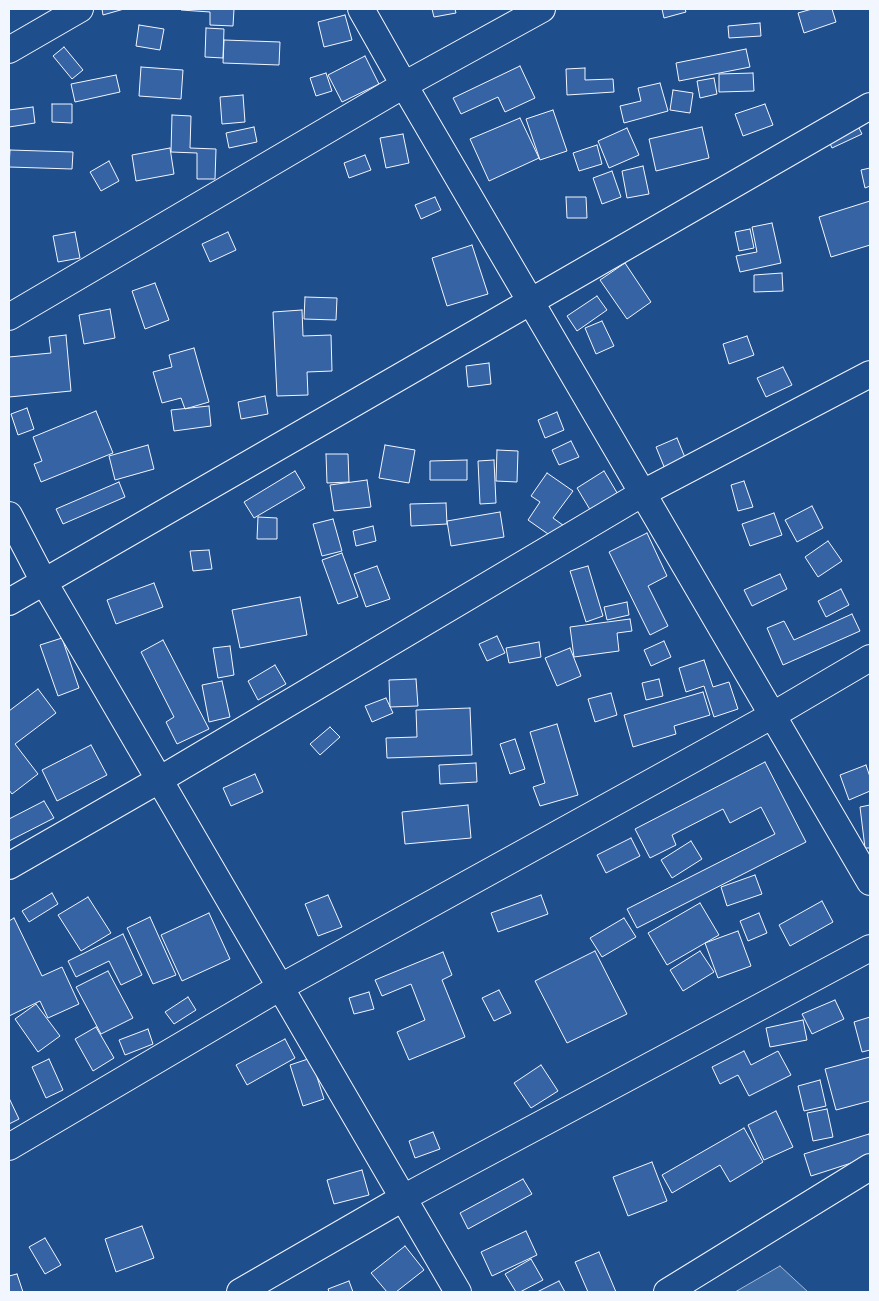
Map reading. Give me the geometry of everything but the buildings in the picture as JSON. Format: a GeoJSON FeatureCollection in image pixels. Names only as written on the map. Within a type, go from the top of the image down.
{"type":"FeatureCollection","features":[{"type":"Feature","properties":{"kind":"street"},"geometry":{"type":"LineString","coordinates":[[9,50],[80,9]]}},
{"type":"Feature","properties":{"kind":"street"},"geometry":{"type":"LineString","coordinates":[[361,9],[870,882]]}},
{"type":"Feature","properties":{"kind":"street"},"geometry":{"type":"LineString","coordinates":[[9,317],[404,85],[542,9]]}},
{"type":"Feature","properties":{"kind":"street"},"geometry":{"type":"LineString","coordinates":[[9,602],[870,106]]}},
{"type":"Feature","properties":{"kind":"street"},"geometry":{"type":"LineString","coordinates":[[9,866],[159,780],[643,493],[870,374]]}},
{"type":"Feature","properties":{"kind":"street"},"geometry":{"type":"LineString","coordinates":[[9,515],[44,582],[279,988],[458,1292]]}},
{"type":"Feature","properties":{"kind":"street"},"geometry":{"type":"LineString","coordinates":[[9,1147],[279,988],[772,715],[870,658]]}},
{"type":"Feature","properties":{"kind":"street"},"geometry":{"type":"LineString","coordinates":[[240,1292],[402,1198],[870,948]]}},
{"type":"Feature","properties":{"kind":"street"},"geometry":{"type":"LineString","coordinates":[[667,1292],[870,1167]]}},
{"type":"Feature","properties":{"kind":"water"},"geometry":{"type":"Polygon","coordinates":[[[780,1266],[808,1292],[735,1292],[780,1266]]]}}]}
